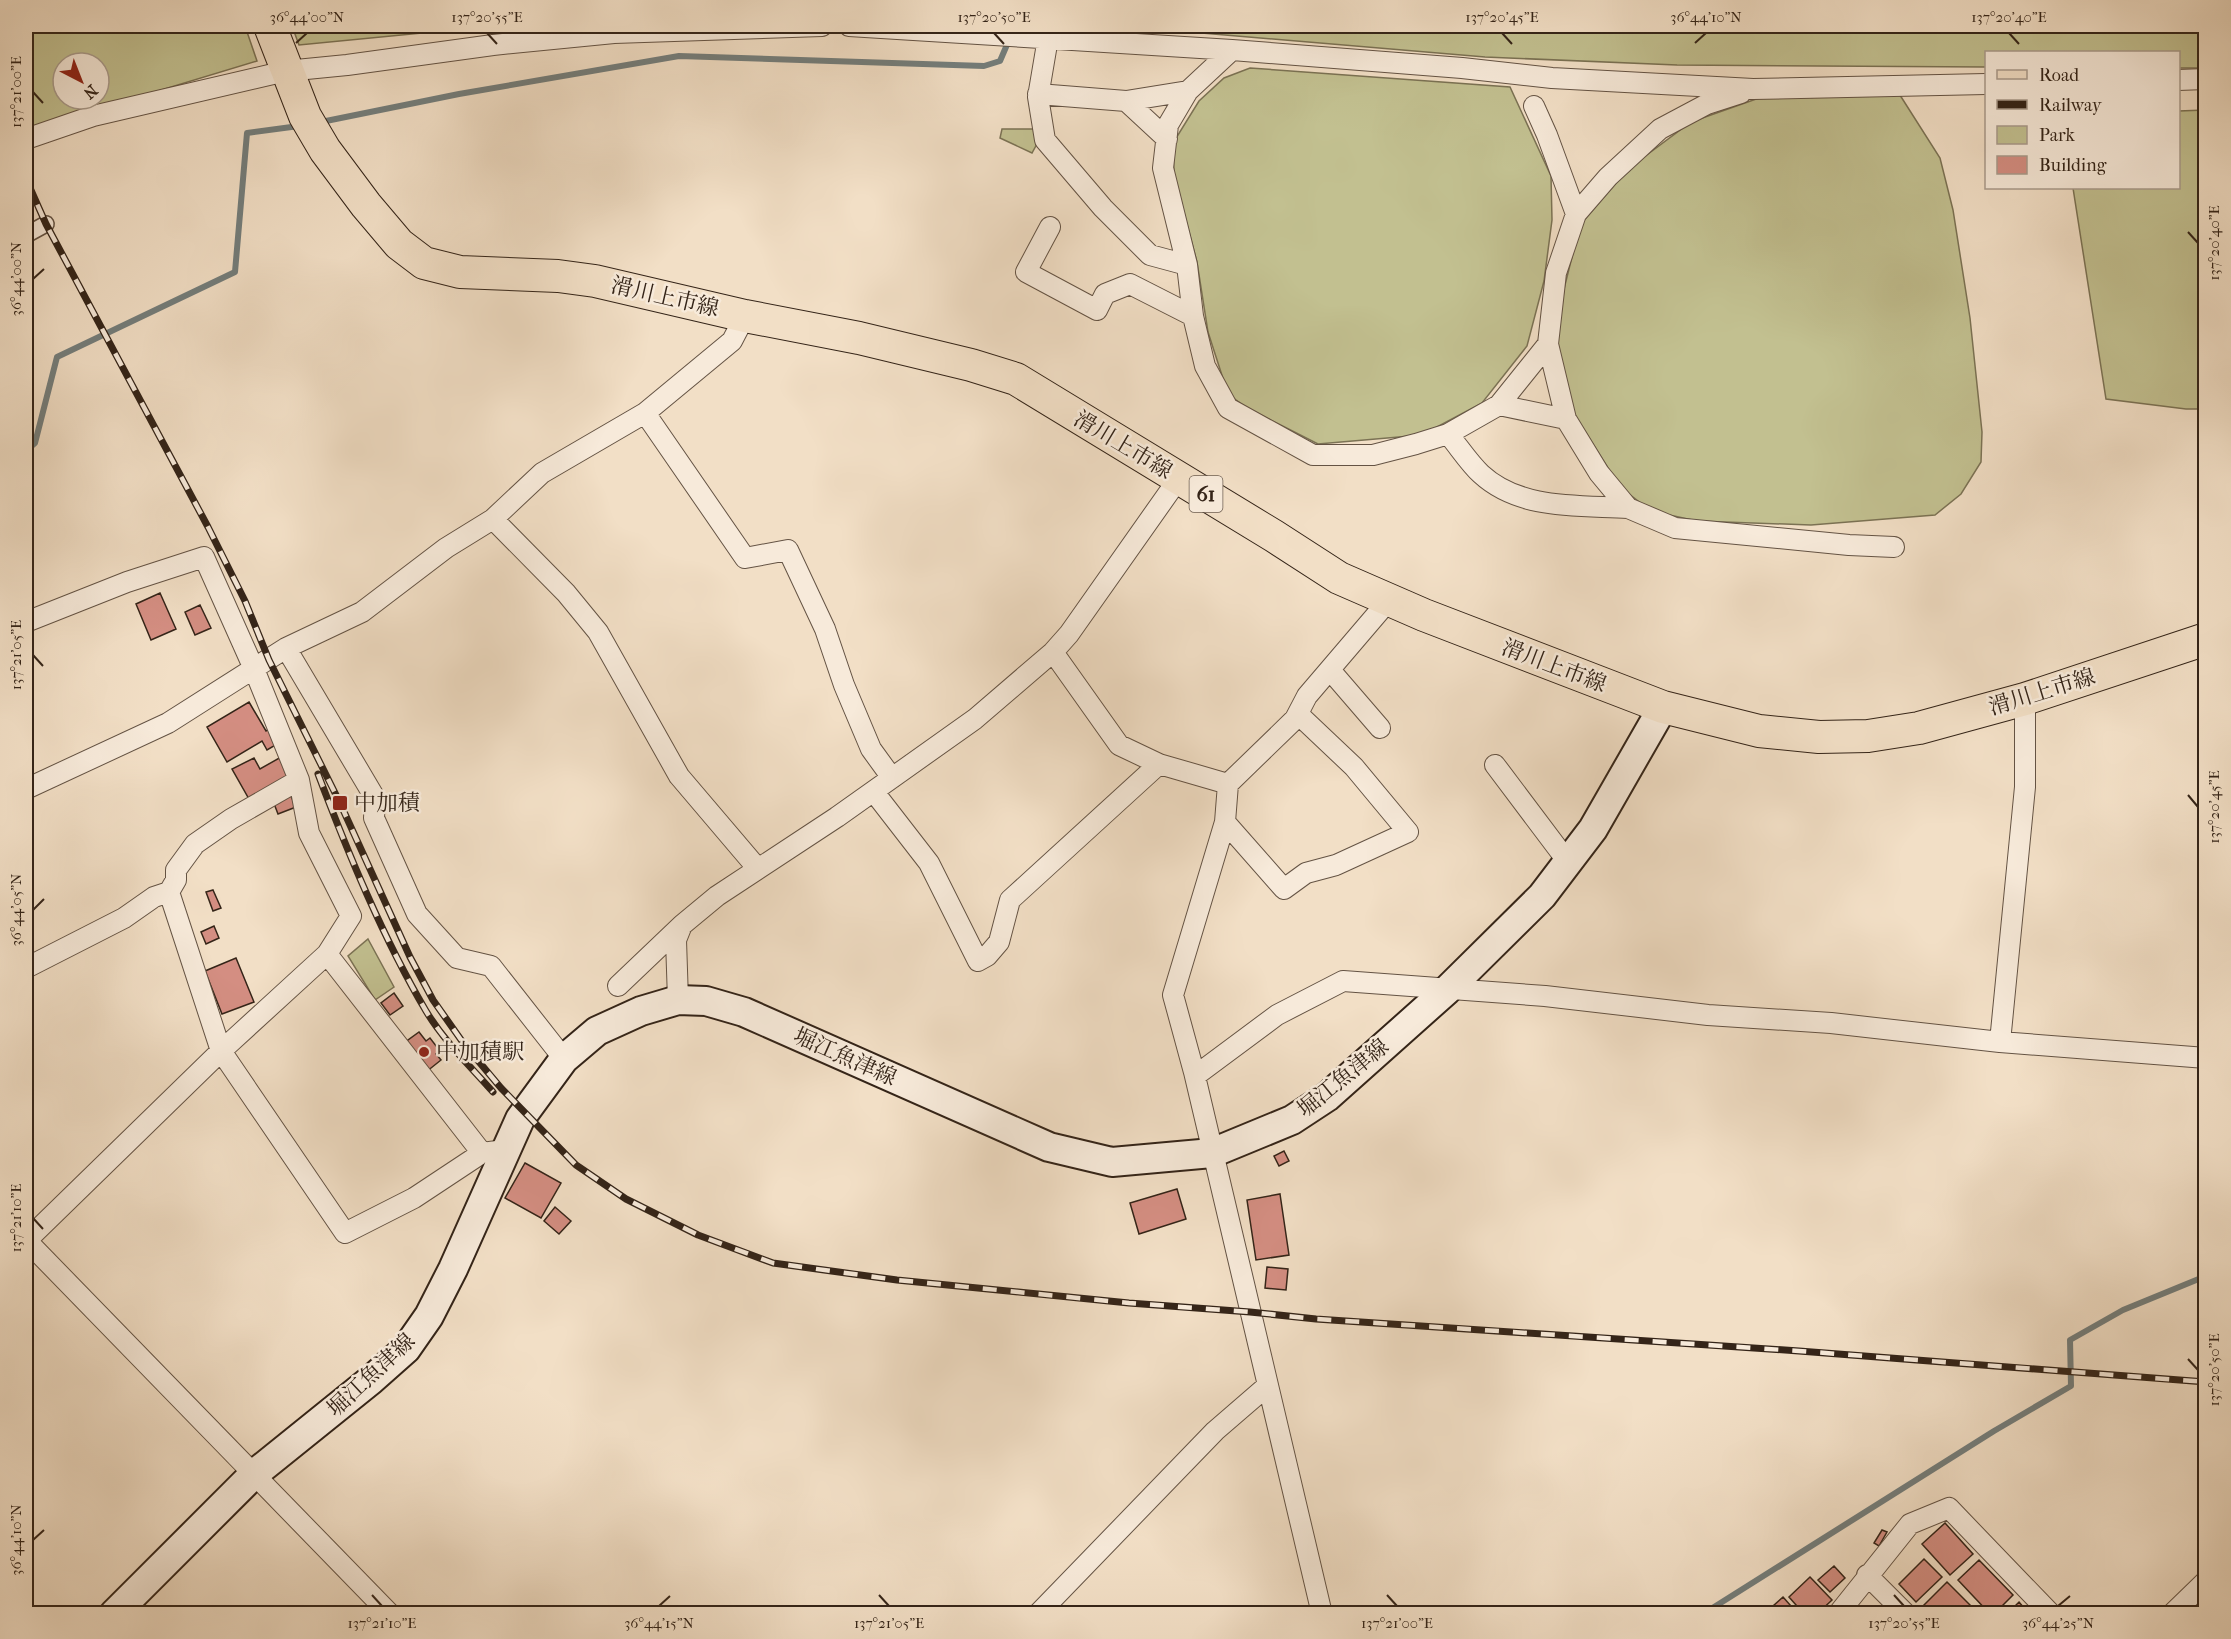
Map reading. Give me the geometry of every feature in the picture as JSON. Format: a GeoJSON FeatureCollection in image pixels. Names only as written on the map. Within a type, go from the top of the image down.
{"type":"FeatureCollection","features":[{"type":"Feature","properties":{"kind":"main road","name":"滑川上市線"},"geometry":{"type":"LineString","coordinates":[[270,26],[305,116],[325,150],[366,205],[399,243],[424,263],[460,272],[558,276],[595,281],[745,316],[859,338],[971,365],[1016,380],[1274,536],[1338,578],[1663,707],[1759,731],[1820,737],[1868,736],[1920,728],[2025,699],[2205,639]]}},
{"type":"Feature","properties":{"kind":"main road","name":"堀江魚津線"},"geometry":{"type":"LineString","coordinates":[[114,1614],[253,1475],[406,1349],[429,1316],[448,1279],[493,1152],[564,1059],[597,1031],[641,1011],[678,1000],[705,1001],[744,1012],[1049,1147],[1112,1162],[1212,1153],[1292,1119],[1327,1097],[1447,990],[1542,896],[1568,862],[1593,829],[1663,707]]}},
{"type":"Feature","properties":{"kind":"street"},"geometry":{"type":"LineString","coordinates":[[26,139],[93,116],[286,71],[493,45],[614,33],[822,26]]}},
{"type":"Feature","properties":{"kind":"street"},"geometry":{"type":"LineString","coordinates":[[849,26],[1232,50],[1462,68],[1552,78],[1754,89],[1985,84]]}},
{"type":"Feature","properties":{"kind":"street"},"geometry":{"type":"LineString","coordinates":[[1048,38],[1038,94],[1045,140],[1102,208],[1150,255],[1187,265]]}},
{"type":"Feature","properties":{"kind":"street"},"geometry":{"type":"LineString","coordinates":[[1232,50],[1188,91],[1168,124],[1163,168],[1187,265],[1193,316],[1206,366],[1228,408],[1313,454],[1373,455],[1448,434],[1498,405],[1548,344]]}},
{"type":"Feature","properties":{"kind":"street"},"geometry":{"type":"LineString","coordinates":[[2180,80],[2205,79]]}},
{"type":"Feature","properties":{"kind":"street"},"geometry":{"type":"LineString","coordinates":[[1628,508],[1599,473],[1566,419],[1548,344],[1556,273],[1576,214],[1608,177],[1660,129],[1707,104],[1754,89]]}},
{"type":"Feature","properties":{"kind":"street"},"geometry":{"type":"LineString","coordinates":[[1038,94],[1126,101],[1188,91]]}},
{"type":"Feature","properties":{"kind":"street"},"geometry":{"type":"LineString","coordinates":[[1126,101],[1167,139]]}},
{"type":"Feature","properties":{"kind":"street"},"geometry":{"type":"LineString","coordinates":[[1534,106],[1576,214]]}},
{"type":"Feature","properties":{"kind":"street"},"geometry":{"type":"LineString","coordinates":[[26,235],[46,224]]}},
{"type":"Feature","properties":{"kind":"street"},"geometry":{"type":"LineString","coordinates":[[1050,227],[1026,272],[1097,310],[1105,294],[1130,284],[1193,316]]}},
{"type":"Feature","properties":{"kind":"street"},"geometry":{"type":"LineString","coordinates":[[26,789],[168,723],[286,648],[362,612],[447,548],[492,519],[542,473],[645,413],[732,341],[745,316]]}},
{"type":"Feature","properties":{"kind":"street"},"geometry":{"type":"LineString","coordinates":[[1498,405],[1566,419]]}},
{"type":"Feature","properties":{"kind":"street"},"geometry":{"type":"LineString","coordinates":[[645,413],[745,558],[788,550],[825,629],[844,685],[871,749],[892,778]]}},
{"type":"Feature","properties":{"kind":"street"},"geometry":{"type":"LineString","coordinates":[[1448,434],[1481,474],[1506,492],[1539,502],[1628,508],[1675,528],[1849,545],[1894,547]]}},
{"type":"Feature","properties":{"kind":"street"},"geometry":{"type":"LineString","coordinates":[[618,986],[682,925],[717,896],[874,792],[975,719],[1053,652],[1069,634],[1179,478]]}},
{"type":"Feature","properties":{"kind":"street"},"geometry":{"type":"LineString","coordinates":[[492,519],[566,593],[598,632],[679,776],[758,869]]}},
{"type":"Feature","properties":{"kind":"street"},"geometry":{"type":"LineString","coordinates":[[26,622],[127,582],[204,557],[254,669],[299,780],[309,834],[351,916],[327,954],[220,1051],[26,1241],[390,1614]]}},
{"type":"Feature","properties":{"kind":"street"},"geometry":{"type":"LineString","coordinates":[[1322,1614],[1195,1076],[1173,995],[1225,822],[1228,783],[1295,719],[1307,696],[1389,600]]}},
{"type":"Feature","properties":{"kind":"street"},"geometry":{"type":"LineString","coordinates":[[286,648],[375,798],[374,818],[417,914],[457,958],[491,966],[564,1059]]}},
{"type":"Feature","properties":{"kind":"street"},"geometry":{"type":"LineString","coordinates":[[1053,652],[1119,745],[1159,764],[1228,783]]}},
{"type":"Feature","properties":{"kind":"street"},"geometry":{"type":"LineString","coordinates":[[1330,670],[1380,728]]}},
{"type":"Feature","properties":{"kind":"street"},"geometry":{"type":"LineString","coordinates":[[2000,1042],[2025,787],[2025,699]]}},
{"type":"Feature","properties":{"kind":"street"},"geometry":{"type":"LineString","coordinates":[[1225,822],[1284,889],[1306,873],[1336,865],[1408,832],[1354,767],[1298,714]]}},
{"type":"Feature","properties":{"kind":"street"},"geometry":{"type":"LineString","coordinates":[[874,792],[929,863],[978,961],[987,956],[999,942],[1010,900],[1159,764]]}},
{"type":"Feature","properties":{"kind":"street"},"geometry":{"type":"LineString","coordinates":[[1495,765],[1568,862]]}},
{"type":"Feature","properties":{"kind":"street"},"geometry":{"type":"LineString","coordinates":[[26,968],[124,918],[154,897],[169,892],[176,880],[176,870],[195,844],[231,819],[299,780]]}},
{"type":"Feature","properties":{"kind":"street"},"geometry":{"type":"LineString","coordinates":[[169,892],[220,1051],[345,1233],[414,1198],[493,1152],[327,954]]}},
{"type":"Feature","properties":{"kind":"street"},"geometry":{"type":"LineString","coordinates":[[678,1000],[676,940],[682,925]]}},
{"type":"Feature","properties":{"kind":"street"},"geometry":{"type":"LineString","coordinates":[[1195,1076],[1277,1015],[1343,981],[1545,996],[1708,1015],[1831,1023],[2000,1042],[2205,1058]]}},
{"type":"Feature","properties":{"kind":"street"},"geometry":{"type":"LineString","coordinates":[[1038,1614],[1215,1431],[1268,1386]]}},
{"type":"Feature","properties":{"kind":"street"},"geometry":{"type":"LineString","coordinates":[[1838,1614],[1910,1524],[1949,1508],[2051,1614]]}},
{"type":"Feature","properties":{"kind":"street"},"geometry":{"type":"LineString","coordinates":[[1867,1575],[1905,1614]]}},
{"type":"Feature","properties":{"kind":"street"},"geometry":{"type":"LineString","coordinates":[[2172,1614],[2205,1581]]}},
{"type":"Feature","properties":{"kind":"green space"},"geometry":{"type":"Polygon","coordinates":[[[26,26],[245,26],[257,61],[111,105],[111,51],[51,51],[51,111],[92,111],[26,131],[26,26]]]}},
{"type":"Feature","properties":{"kind":"green space"},"geometry":{"type":"Polygon","coordinates":[[[292,26],[494,26],[299,45],[292,26]]]}},
{"type":"Feature","properties":{"kind":"green space"},"geometry":{"type":"Polygon","coordinates":[[[1119,26],[2205,26],[2206,68],[2180,68],[2180,51],[1985,51],[1985,67],[1677,65],[1485,57],[1119,26]]]}},
{"type":"Feature","properties":{"kind":"green space"},"geometry":{"type":"Polygon","coordinates":[[[1250,68],[1510,87],[1551,176],[1552,220],[1544,281],[1527,346],[1482,403],[1422,435],[1318,444],[1247,408],[1228,394],[1208,332],[1197,262],[1174,176],[1173,143],[1199,101],[1224,78],[1250,68]]]}},
{"type":"Feature","properties":{"kind":"green space"},"geometry":{"type":"Polygon","coordinates":[[[1898,92],[1940,158],[1953,210],[1970,318],[1982,432],[1981,462],[1961,494],[1935,515],[1811,525],[1697,521],[1651,511],[1620,487],[1572,411],[1557,346],[1564,289],[1580,225],[1628,169],[1691,122],[1759,98],[1898,92]]]}},
{"type":"Feature","properties":{"kind":"green space"},"geometry":{"type":"Polygon","coordinates":[[[2205,110],[2205,409],[2186,409],[2106,399],[2073,189],[2180,189],[2180,111],[2205,110]]]}},
{"type":"Feature","properties":{"kind":"green space"},"geometry":{"type":"Polygon","coordinates":[[[1002,129],[1034,129],[1038,142],[1032,153],[1000,138],[1002,129]]]}},
{"type":"Feature","properties":{"kind":"green space"},"geometry":{"type":"Polygon","coordinates":[[[368,939],[394,987],[375,1000],[348,956],[368,939]]]}},
{"type":"Feature","properties":{"kind":"building"},"geometry":{"type":"Polygon","coordinates":[[[160,593],[176,629],[151,640],[136,604],[160,593]]]}},
{"type":"Feature","properties":{"kind":"building"},"geometry":{"type":"Polygon","coordinates":[[[200,605],[211,628],[195,635],[185,612],[200,605]]]}},
{"type":"Feature","properties":{"kind":"building"},"geometry":{"type":"Polygon","coordinates":[[[249,702],[266,731],[271,728],[279,743],[267,750],[262,741],[227,762],[207,727],[249,702]]]}},
{"type":"Feature","properties":{"kind":"building"},"geometry":{"type":"Polygon","coordinates":[[[281,757],[290,776],[249,799],[232,769],[254,758],[260,769],[281,757]]]}},
{"type":"Feature","properties":{"kind":"building"},"geometry":{"type":"Polygon","coordinates":[[[290,794],[296,807],[278,814],[273,801],[290,794]]]}},
{"type":"Feature","properties":{"kind":"building"},"geometry":{"type":"Polygon","coordinates":[[[213,890],[221,908],[213,911],[206,892],[213,890]]]}},
{"type":"Feature","properties":{"kind":"building"},"geometry":{"type":"Polygon","coordinates":[[[214,926],[219,938],[206,944],[201,932],[214,926]]]}},
{"type":"Feature","properties":{"kind":"building"},"geometry":{"type":"Polygon","coordinates":[[[236,958],[254,1002],[222,1014],[205,971],[236,958]]]}},
{"type":"Feature","properties":{"kind":"building"},"geometry":{"type":"Polygon","coordinates":[[[394,993],[403,1006],[390,1015],[381,1003],[394,993]]]}},
{"type":"Feature","properties":{"kind":"building","name":"中加積駅"},"geometry":{"type":"Polygon","coordinates":[[[419,1032],[426,1041],[430,1038],[440,1051],[436,1054],[441,1060],[426,1072],[404,1043],[419,1032]]]}},
{"type":"Feature","properties":{"kind":"building"},"geometry":{"type":"Polygon","coordinates":[[[2206,1118],[2206,1163],[2200,1162],[2206,1118]]]}},
{"type":"Feature","properties":{"kind":"building"},"geometry":{"type":"Polygon","coordinates":[[[1284,1151],[1289,1161],[1279,1166],[1274,1156],[1284,1151]]]}},
{"type":"Feature","properties":{"kind":"building"},"geometry":{"type":"Polygon","coordinates":[[[525,1163],[561,1183],[541,1218],[505,1198],[525,1163]]]}},
{"type":"Feature","properties":{"kind":"building"},"geometry":{"type":"Polygon","coordinates":[[[1177,1189],[1186,1219],[1139,1234],[1130,1203],[1177,1189]]]}},
{"type":"Feature","properties":{"kind":"building"},"geometry":{"type":"Polygon","coordinates":[[[1280,1194],[1289,1255],[1256,1260],[1247,1200],[1280,1194]]]}},
{"type":"Feature","properties":{"kind":"building"},"geometry":{"type":"Polygon","coordinates":[[[555,1207],[571,1221],[559,1234],[544,1221],[555,1207]]]}},
{"type":"Feature","properties":{"kind":"building"},"geometry":{"type":"Polygon","coordinates":[[[1267,1267],[1288,1269],[1286,1290],[1265,1288],[1267,1267]]]}},
{"type":"Feature","properties":{"kind":"building"},"geometry":{"type":"Polygon","coordinates":[[[1945,1523],[1973,1554],[1950,1575],[1922,1544],[1945,1523]]]}},
{"type":"Feature","properties":{"kind":"building"},"geometry":{"type":"Polygon","coordinates":[[[1882,1530],[1887,1532],[1879,1546],[1874,1543],[1882,1530]]]}},
{"type":"Feature","properties":{"kind":"building"},"geometry":{"type":"Polygon","coordinates":[[[1924,1559],[1942,1577],[1916,1602],[1899,1584],[1924,1559]]]}},
{"type":"Feature","properties":{"kind":"building"},"geometry":{"type":"Polygon","coordinates":[[[1979,1560],[2013,1595],[1994,1614],[1990,1614],[1958,1580],[1979,1560]]]}},
{"type":"Feature","properties":{"kind":"building"},"geometry":{"type":"Polygon","coordinates":[[[1834,1566],[1845,1578],[1830,1592],[1818,1580],[1834,1566]]]}},
{"type":"Feature","properties":{"kind":"building"},"geometry":{"type":"Polygon","coordinates":[[[1810,1577],[1832,1600],[1817,1614],[1804,1614],[1789,1597],[1810,1577]]]}},
{"type":"Feature","properties":{"kind":"building"},"geometry":{"type":"Polygon","coordinates":[[[1947,1582],[1972,1607],[1966,1614],[1921,1614],[1918,1611],[1947,1582]]]}},
{"type":"Feature","properties":{"kind":"building"},"geometry":{"type":"Polygon","coordinates":[[[1783,1597],[1798,1614],[1764,1614],[1783,1597]]]}},
{"type":"Feature","properties":{"kind":"building"},"geometry":{"type":"Polygon","coordinates":[[[2019,1602],[2029,1614],[2007,1614],[2019,1602]]]}},
{"type":"Feature","properties":{"kind":"waterway"},"geometry":{"type":"LineString","coordinates":[[321,122],[459,94],[679,56],[984,66],[1000,61],[1015,26]]}},
{"type":"Feature","properties":{"kind":"waterway"},"geometry":{"type":"LineString","coordinates":[[26,451],[35,443],[57,357],[235,272],[247,133],[299,126]]}},
{"type":"Feature","properties":{"kind":"waterway"},"geometry":{"type":"LineString","coordinates":[[1703,1614],[1994,1431],[2071,1386],[2070,1340],[2123,1310],[2206,1276]]}},
{"type":"Feature","properties":{"kind":"railway"},"geometry":{"type":"LineString","coordinates":[[26,179],[46,224],[208,527],[245,601],[269,660],[340,803],[410,957],[433,1000],[464,1044],[501,1088],[576,1165],[626,1199],[698,1235],[773,1263],[897,1280],[1316,1319],[1799,1351],[2206,1382]]}},
{"type":"Feature","properties":{"kind":"railway"},"geometry":{"type":"LineString","coordinates":[[318,774],[367,895],[410,983],[441,1033],[493,1092]]}},
{"type":"Feature","properties":{"kind":"place","name":"中加積"},"geometry":{"type":"Point","coordinates":[340,803]}},
{"type":"Feature","properties":{"kind":"place","name":"中加積駅"},"geometry":{"type":"Point","coordinates":[424,1052]}}]}
